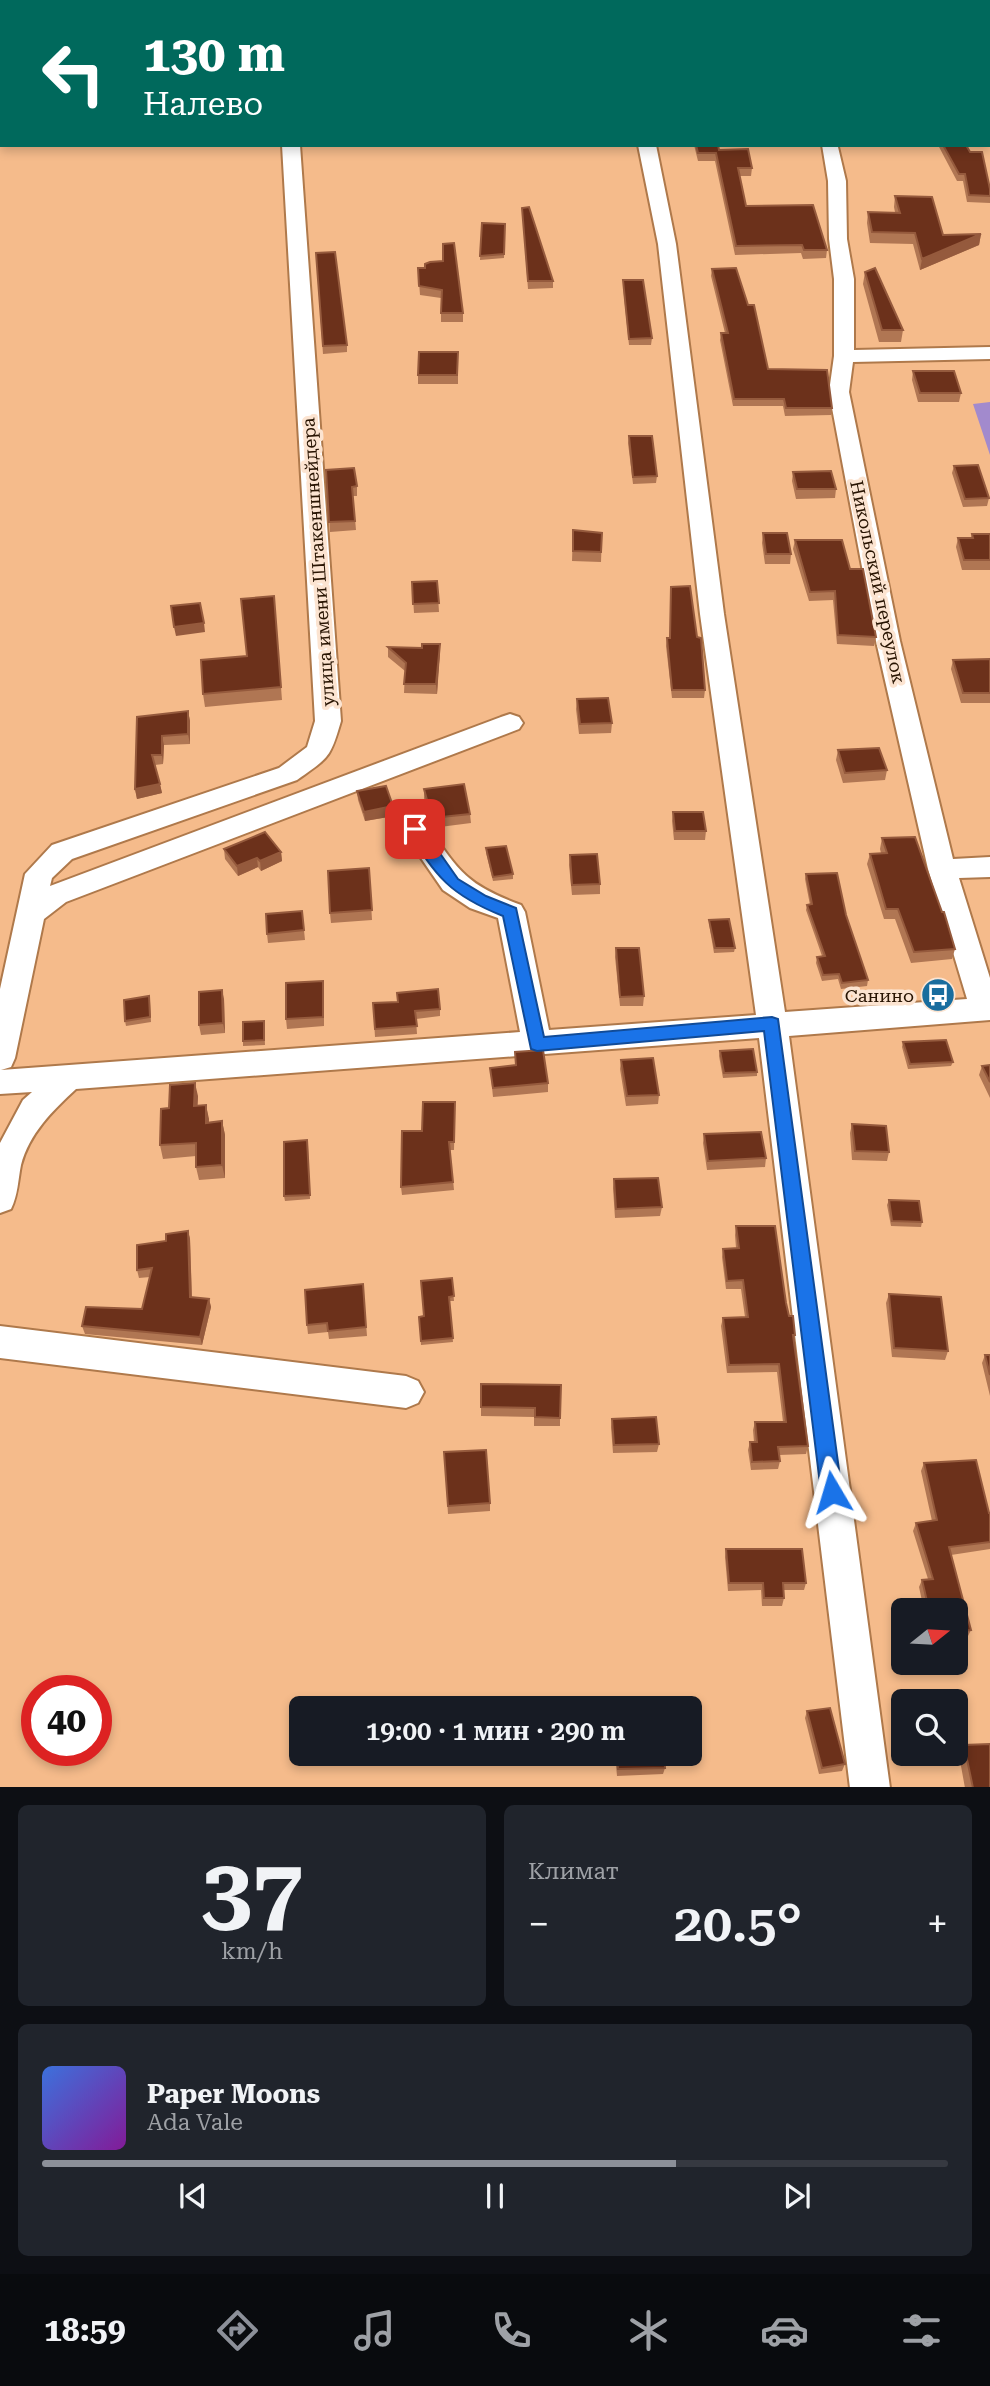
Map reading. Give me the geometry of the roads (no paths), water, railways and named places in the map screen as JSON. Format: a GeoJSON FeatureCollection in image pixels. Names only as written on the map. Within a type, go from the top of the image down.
{"type":"FeatureCollection","features":[{"type":"Feature","properties":{"kind":"street","name":"улица имени Штакеншнейдера"},"geometry":{"type":"LineString","coordinates":[[34,896],[62,852],[288,774],[319,751],[328,721],[291,147]]}},
{"type":"Feature","properties":{"kind":"street"},"geometry":{"type":"LineString","coordinates":[[648,147],[667,244],[712,614],[772,1023],[870,1787]]}},
{"type":"Feature","properties":{"kind":"street","name":"Никольский переулок"},"geometry":{"type":"LineString","coordinates":[[829,147],[837,181],[838,239],[844,279],[844,356],[839,391],[888,641],[942,869],[987,1009]]}},
{"type":"Feature","properties":{"kind":"street"},"geometry":{"type":"LineString","coordinates":[[844,356],[990,354]]}},
{"type":"Feature","properties":{"kind":"street"},"geometry":{"type":"LineString","coordinates":[[0,1058],[34,896],[56,895],[510,723]]}},
{"type":"Feature","properties":{"kind":"street"},"geometry":{"type":"LineString","coordinates":[[415,829],[453,883],[480,901],[510,912],[537,1044]]}},
{"type":"Feature","properties":{"kind":"street"},"geometry":{"type":"LineString","coordinates":[[942,869],[990,867]]}},
{"type":"Feature","properties":{"kind":"street"},"geometry":{"type":"LineString","coordinates":[[0,1082],[987,1009]]}},
{"type":"Feature","properties":{"kind":"street"},"geometry":{"type":"LineString","coordinates":[[0,1199],[6,1162],[34,1109],[68,1077]]}},
{"type":"Feature","properties":{"kind":"street"},"geometry":{"type":"LineString","coordinates":[[0,1342],[405,1392]]}},
{"type":"Feature","properties":{"kind":"place","name":"Санино"},"geometry":{"type":"Point","coordinates":[938,995]}}]}
